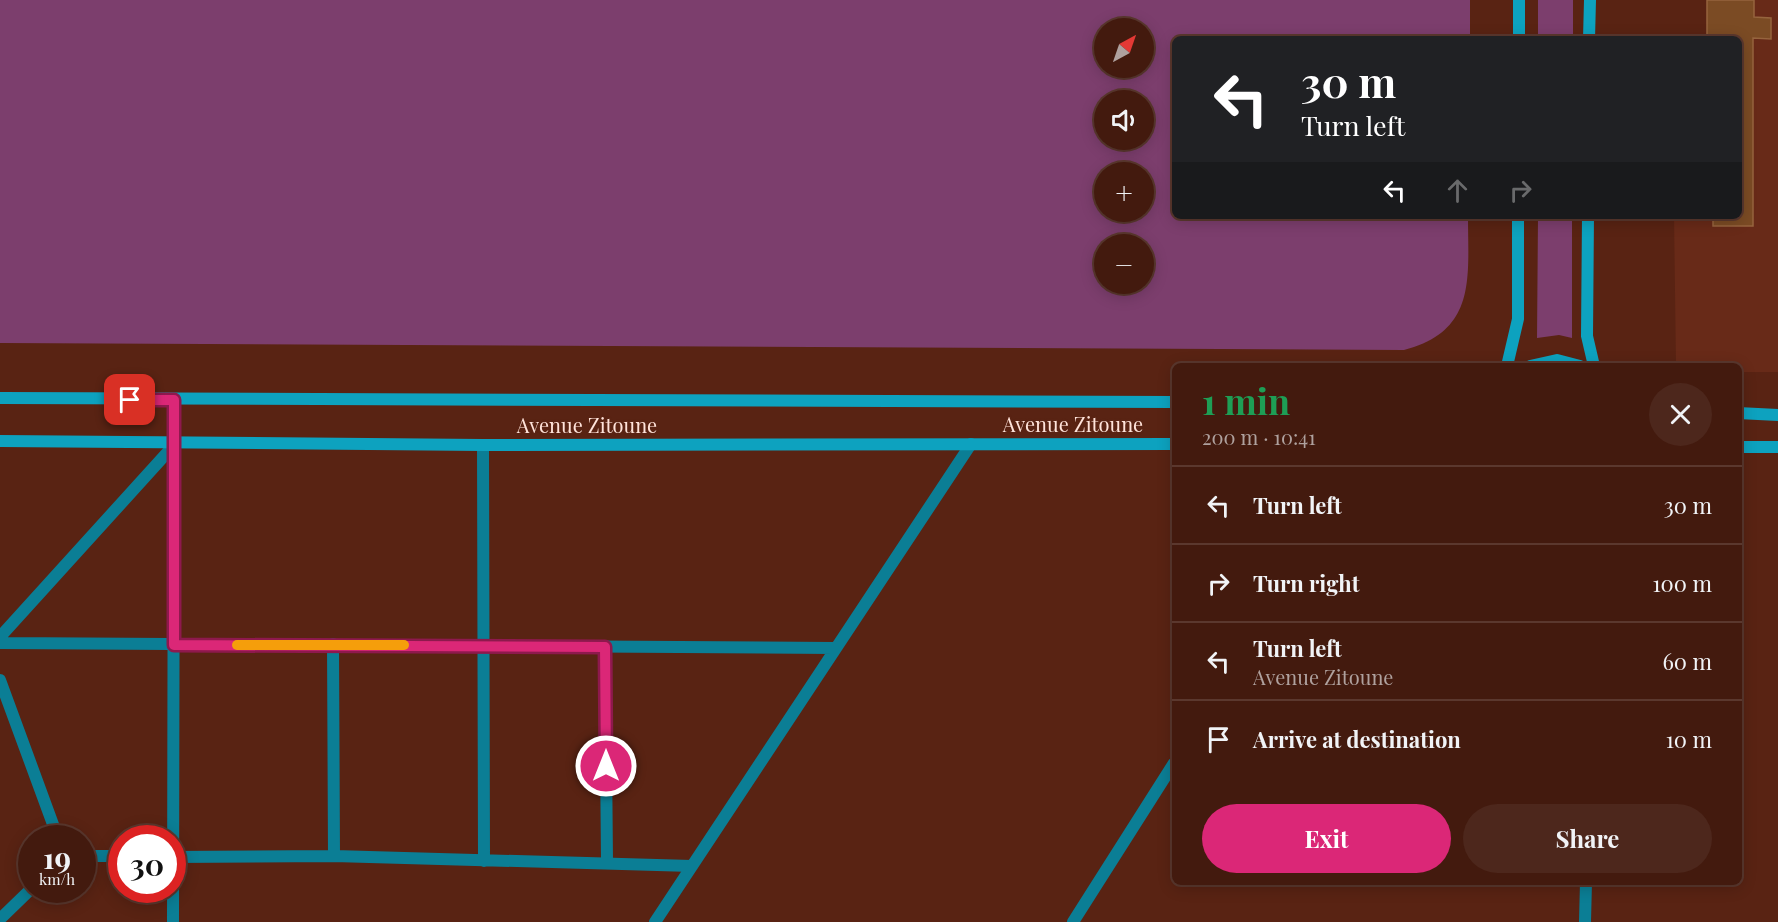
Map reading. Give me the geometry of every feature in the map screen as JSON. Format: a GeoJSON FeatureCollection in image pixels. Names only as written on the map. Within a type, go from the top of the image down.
{"type":"FeatureCollection","features":[{"type":"Feature","properties":{"kind":"main road"},"geometry":{"type":"LineString","coordinates":[[1519,0],[1519,36]]}},
{"type":"Feature","properties":{"kind":"main road"},"geometry":{"type":"LineString","coordinates":[[1589,36],[1590,0]]}},
{"type":"Feature","properties":{"kind":"main road"},"geometry":{"type":"LineString","coordinates":[[1508,363],[1518,319],[1518,219]]}},
{"type":"Feature","properties":{"kind":"main road"},"geometry":{"type":"LineString","coordinates":[[1588,219],[1587,336],[1593,363]]}},
{"type":"Feature","properties":{"kind":"main road"},"geometry":{"type":"LineString","coordinates":[[1544,363],[1557,360],[1568,363]]}},
{"type":"Feature","properties":{"kind":"main road","name":"Avenue Zitoune"},"geometry":{"type":"LineString","coordinates":[[0,398],[1172,402]]}},
{"type":"Feature","properties":{"kind":"main road"},"geometry":{"type":"LineString","coordinates":[[1742,413],[1778,416]]}},
{"type":"Feature","properties":{"kind":"main road","name":"Avenue Zitoune"},"geometry":{"type":"LineString","coordinates":[[0,441],[483,445],[1172,444]]}},
{"type":"Feature","properties":{"kind":"main road"},"geometry":{"type":"LineString","coordinates":[[1742,447],[1778,447]]}},
{"type":"Feature","properties":{"kind":"street"},"geometry":{"type":"LineString","coordinates":[[173,825],[174,400]]}},
{"type":"Feature","properties":{"kind":"street"},"geometry":{"type":"LineString","coordinates":[[0,637],[174,444]]}},
{"type":"Feature","properties":{"kind":"street"},"geometry":{"type":"LineString","coordinates":[[656,922],[834,648],[971,444]]}},
{"type":"Feature","properties":{"kind":"street"},"geometry":{"type":"LineString","coordinates":[[483,445],[484,861]]}},
{"type":"Feature","properties":{"kind":"street"},"geometry":{"type":"LineString","coordinates":[[0,644],[834,648]]}},
{"type":"Feature","properties":{"kind":"street"},"geometry":{"type":"LineString","coordinates":[[333,644],[334,856]]}},
{"type":"Feature","properties":{"kind":"street"},"geometry":{"type":"LineString","coordinates":[[605,647],[607,861]]}},
{"type":"Feature","properties":{"kind":"street"},"geometry":{"type":"LineString","coordinates":[[0,680],[53,825]]}},
{"type":"Feature","properties":{"kind":"street"},"geometry":{"type":"LineString","coordinates":[[1073,922],[1172,766]]}},
{"type":"Feature","properties":{"kind":"street"},"geometry":{"type":"LineString","coordinates":[[186,857],[334,856],[484,861],[607,861],[692,866]]}},
{"type":"Feature","properties":{"kind":"street"},"geometry":{"type":"LineString","coordinates":[[1585,922],[1586,885]]}},
{"type":"Feature","properties":{"kind":"street"},"geometry":{"type":"LineString","coordinates":[[0,919],[18,902]]}},
{"type":"Feature","properties":{"kind":"street"},"geometry":{"type":"LineString","coordinates":[[173,903],[173,922]]}},
{"type":"Feature","properties":{"kind":"shaded area"},"geometry":{"type":"Polygon","coordinates":[[[0,0],[1470,0],[1470,36],[1172,36],[1172,219],[1468,219],[1467,281],[1463,299],[1456,316],[1445,330],[1428,341],[1404,350],[0,343],[0,0]]]}},
{"type":"Feature","properties":{"kind":"shaded area"},"geometry":{"type":"Polygon","coordinates":[[[1538,0],[1573,0],[1573,36],[1538,36],[1538,0]]]}},
{"type":"Feature","properties":{"kind":"shaded area"},"geometry":{"type":"Polygon","coordinates":[[[1707,0],[1778,0],[1778,372],[1742,372],[1742,363],[1676,363],[1674,219],[1742,219],[1742,36],[1736,36],[1707,0]]]}},
{"type":"Feature","properties":{"kind":"shaded area"},"geometry":{"type":"Polygon","coordinates":[[[1538,219],[1572,219],[1572,338],[1559,335],[1537,338],[1538,219]]]}},
{"type":"Feature","properties":{"kind":"building"},"geometry":{"type":"Polygon","coordinates":[[[1707,0],[1754,0],[1754,17],[1771,18],[1771,39],[1753,38],[1753,226],[1713,226],[1713,219],[1742,219],[1742,36],[1707,36],[1707,0]]]}},
{"type":"Feature","properties":{"kind":"slow traffic"},"geometry":{"type":"LineString","coordinates":[[237,645],[404,645]]}},
{"type":"Feature","properties":{"kind":"route"},"geometry":{"type":"LineString","coordinates":[[130,400],[174,400],[174,645],[605,647],[606,766]]}}]}
